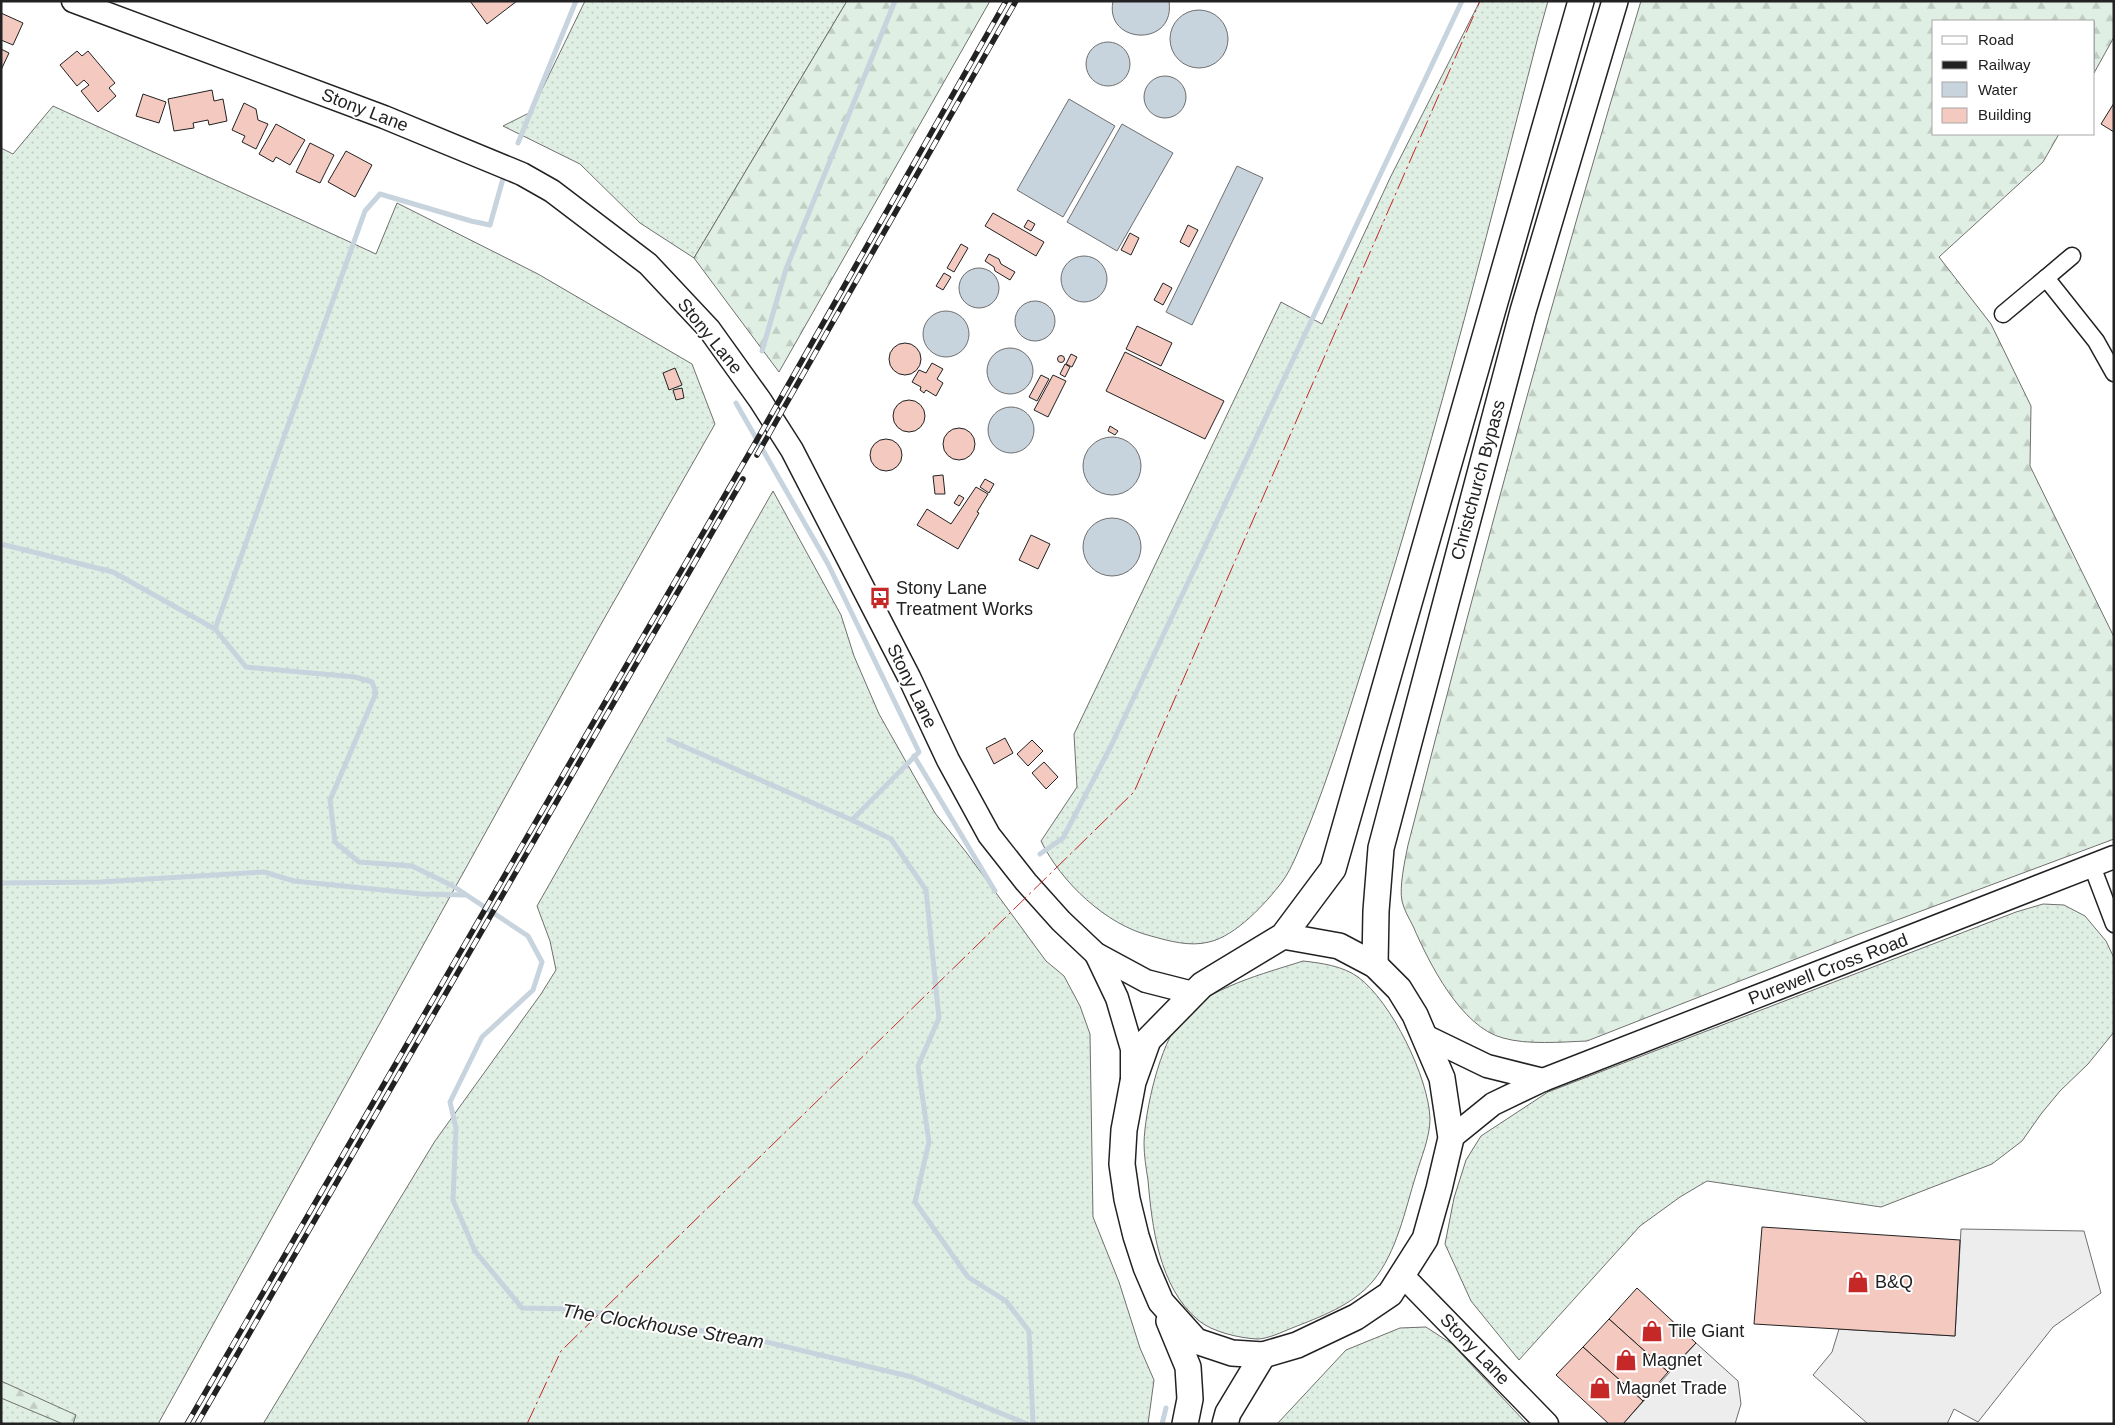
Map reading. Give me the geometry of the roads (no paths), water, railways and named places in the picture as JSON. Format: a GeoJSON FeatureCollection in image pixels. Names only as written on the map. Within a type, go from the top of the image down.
{"type":"FeatureCollection","features":[{"type":"Feature","properties":{"kind":"main road","name":"Stony Lane"},"geometry":{"type":"LineString","coordinates":[[72,1],[384,117],[522,174],[552,190],[648,264],[709,329],[760,400],[792,450],[909,677],[948,760],[989,835],[1061,922],[1096,954],[1146,981],[1193,993]]}},
{"type":"Feature","properties":{"kind":"main road","name":"Christchurch Bypass"},"geometry":{"type":"LineString","coordinates":[[1283,936],[1333,869],[1581,1]]}},
{"type":"Feature","properties":{"kind":"main road","name":"Christchurch Bypass"},"geometry":{"type":"LineString","coordinates":[[1375,965],[1376,911],[1381,848],[1523,311],[1615,1]]}},
{"type":"Feature","properties":{"kind":"main road","name":"Purewell Cross Road"},"geometry":{"type":"LineString","coordinates":[[1451,1138],[1493,1104],[1543,1080],[2114,857]]}},
{"type":"Feature","properties":{"kind":"main road"},"geometry":{"type":"LineString","coordinates":[[1161,1302],[1196,1342],[1232,1353],[1262,1355],[1297,1345],[1356,1317],[1390,1294],[1425,1239],[1440,1189],[1451,1138],[1442,1078],[1426,1036],[1399,989],[1375,965],[1339,946],[1283,936],[1232,966],[1193,993],[1148,1040],[1132,1082],[1124,1130],[1122,1164],[1127,1199],[1136,1236],[1161,1302],[1188,1367],[1190,1399],[1185,1424]]}},
{"type":"Feature","properties":{"kind":"main road","name":"Stony Lane"},"geometry":{"type":"LineString","coordinates":[[1096,954],[1117,998],[1132,1049],[1132,1082]]}},
{"type":"Feature","properties":{"kind":"main road"},"geometry":{"type":"LineString","coordinates":[[1426,1036],[1487,1066],[1543,1080]]}},
{"type":"Feature","properties":{"kind":"main road","name":"Stony Lane"},"geometry":{"type":"LineString","coordinates":[[1402,1275],[1547,1424]]}},
{"type":"Feature","properties":{"kind":"main road"},"geometry":{"type":"LineString","coordinates":[[1225,1424],[1228,1413],[1262,1355]]}},
{"type":"Feature","properties":{"kind":"street"},"geometry":{"type":"LineString","coordinates":[[2003,314],[2072,256]]}},
{"type":"Feature","properties":{"kind":"street"},"geometry":{"type":"LineString","coordinates":[[2046,278],[2096,341],[2113,370]]}},
{"type":"Feature","properties":{"kind":"street"},"geometry":{"type":"LineString","coordinates":[[2092,866],[2114,924]]}},
{"type":"Feature","properties":{"kind":"water"},"geometry":{"type":"Polygon","coordinates":[[[1113,1],[1169,1],[1168,16],[1162,27],[1152,33],[1140,35],[1129,33],[1119,26],[1113,16],[1113,1]]]}},
{"type":"Feature","properties":{"kind":"water"},"geometry":{"type":"Polygon","coordinates":[[[1193,10],[1205,10],[1220,18],[1228,33],[1228,45],[1220,60],[1205,68],[1193,68],[1178,60],[1170,45],[1170,33],[1178,18],[1193,10]]]}},
{"type":"Feature","properties":{"kind":"water"},"geometry":{"type":"Polygon","coordinates":[[[1108,42],[1120,46],[1126,52],[1130,64],[1126,76],[1120,82],[1108,86],[1096,82],[1090,76],[1086,64],[1090,52],[1096,46],[1108,42]]]}},
{"type":"Feature","properties":{"kind":"water"},"geometry":{"type":"Polygon","coordinates":[[[1169,76],[1177,79],[1183,85],[1186,97],[1183,109],[1177,115],[1161,118],[1153,115],[1147,109],[1144,93],[1147,85],[1153,79],[1169,76]]]}},
{"type":"Feature","properties":{"kind":"water"},"geometry":{"type":"Polygon","coordinates":[[[1069,99],[1115,126],[1063,217],[1017,190],[1069,99]]]}},
{"type":"Feature","properties":{"kind":"water"},"geometry":{"type":"Polygon","coordinates":[[[1122,124],[1173,153],[1117,251],[1067,222],[1122,124]]]}},
{"type":"Feature","properties":{"kind":"water"},"geometry":{"type":"Polygon","coordinates":[[[1237,166],[1263,178],[1192,325],[1166,312],[1237,166]]]}},
{"type":"Feature","properties":{"kind":"water"},"geometry":{"type":"Polygon","coordinates":[[[1079,256],[1089,256],[1101,262],[1106,270],[1106,288],[1101,296],[1093,301],[1079,302],[1071,299],[1064,292],[1061,284],[1061,274],[1064,266],[1071,259],[1079,256]]]}},
{"type":"Feature","properties":{"kind":"water"},"geometry":{"type":"Polygon","coordinates":[[[979,268],[993,274],[999,288],[993,302],[979,308],[965,302],[959,288],[965,274],[979,268]]]}},
{"type":"Feature","properties":{"kind":"water"},"geometry":{"type":"Polygon","coordinates":[[[1035,301],[1049,307],[1055,321],[1049,335],[1035,341],[1021,335],[1015,321],[1021,307],[1035,301]]]}},
{"type":"Feature","properties":{"kind":"water"},"geometry":{"type":"Polygon","coordinates":[[[941,311],[951,311],[963,317],[968,325],[968,343],[963,351],[955,356],[941,357],[933,354],[926,347],[923,339],[923,329],[926,321],[933,314],[941,311]]]}},
{"type":"Feature","properties":{"kind":"water"},"geometry":{"type":"Polygon","coordinates":[[[1005,348],[1015,348],[1027,354],[1032,362],[1032,380],[1027,388],[1019,393],[1005,394],[997,391],[990,384],[987,376],[987,366],[990,358],[997,351],[1005,348]]]}},
{"type":"Feature","properties":{"kind":"water"},"geometry":{"type":"Polygon","coordinates":[[[1006,407],[1016,407],[1028,413],[1033,421],[1033,439],[1028,447],[1020,452],[1006,453],[998,450],[991,443],[988,435],[988,425],[991,417],[998,410],[1006,407]]]}},
{"type":"Feature","properties":{"kind":"water"},"geometry":{"type":"Polygon","coordinates":[[[1106,437],[1118,437],[1133,445],[1141,460],[1141,472],[1133,487],[1118,495],[1106,495],[1091,487],[1083,472],[1083,460],[1091,445],[1106,437]]]}},
{"type":"Feature","properties":{"kind":"water"},"geometry":{"type":"Polygon","coordinates":[[[1106,518],[1118,518],[1133,526],[1141,541],[1141,553],[1133,568],[1118,576],[1106,576],[1091,568],[1083,553],[1083,541],[1091,526],[1106,518]]]}},
{"type":"Feature","properties":{"kind":"waterway"},"geometry":{"type":"LineString","coordinates":[[518,143],[576,1]]}},
{"type":"Feature","properties":{"kind":"waterway"},"geometry":{"type":"LineString","coordinates":[[762,351],[786,269],[895,1]]}},
{"type":"Feature","properties":{"kind":"waterway"},"geometry":{"type":"LineString","coordinates":[[1040,854],[1063,838],[1110,748],[1462,1]]}},
{"type":"Feature","properties":{"kind":"waterway"},"geometry":{"type":"LineString","coordinates":[[215,629],[365,211],[380,194],[490,225],[504,175]]}},
{"type":"Feature","properties":{"kind":"waterway"},"geometry":{"type":"LineString","coordinates":[[736,403],[828,564],[919,752],[852,820],[891,839],[926,890],[939,1018],[918,1066],[929,1142],[915,1202],[968,1277],[1006,1301],[1029,1331],[1033,1424]]}},
{"type":"Feature","properties":{"kind":"waterway","name":"The Clockhouse Stream"},"geometry":{"type":"LineString","coordinates":[[1,544],[113,572],[215,629],[246,667],[355,677],[372,682],[376,693],[330,800],[335,842],[359,862],[412,866],[453,886],[528,936],[542,962],[533,990],[482,1037],[450,1102],[456,1128],[453,1200],[475,1251],[522,1308],[576,1309],[762,1341],[912,1377],[1027,1424]]}},
{"type":"Feature","properties":{"kind":"waterway"},"geometry":{"type":"LineString","coordinates":[[669,740],[852,820]]}},
{"type":"Feature","properties":{"kind":"waterway"},"geometry":{"type":"LineString","coordinates":[[914,756],[995,891]]}},
{"type":"Feature","properties":{"kind":"waterway"},"geometry":{"type":"LineString","coordinates":[[1,883],[100,882],[264,872],[294,881],[422,894],[466,895]]}},
{"type":"Feature","properties":{"kind":"waterway"},"geometry":{"type":"LineString","coordinates":[[1162,1424],[1166,1408]]}},
{"type":"Feature","properties":{"kind":"railway"},"geometry":{"type":"LineString","coordinates":[[187,1424],[754,445],[1006,1]]}},
{"type":"Feature","properties":{"kind":"railway"},"geometry":{"type":"LineString","coordinates":[[757,455],[1016,1]]}},
{"type":"Feature","properties":{"kind":"railway"},"geometry":{"type":"LineString","coordinates":[[197,1424],[743,479]]}},
{"type":"Feature","properties":{"kind":"place","name":"Stony Lane Treatment Works"},"geometry":{"type":"Point","coordinates":[880,598]}},
{"type":"Feature","properties":{"kind":"place","name":"B&Q"},"geometry":{"type":"Point","coordinates":[1858,1282]}},
{"type":"Feature","properties":{"kind":"place","name":"Tile Giant"},"geometry":{"type":"Point","coordinates":[1652,1331]}},
{"type":"Feature","properties":{"kind":"place","name":"Magnet"},"geometry":{"type":"Point","coordinates":[1626,1360]}},
{"type":"Feature","properties":{"kind":"place","name":"Magnet Trade"},"geometry":{"type":"Point","coordinates":[1600,1388]}}]}
